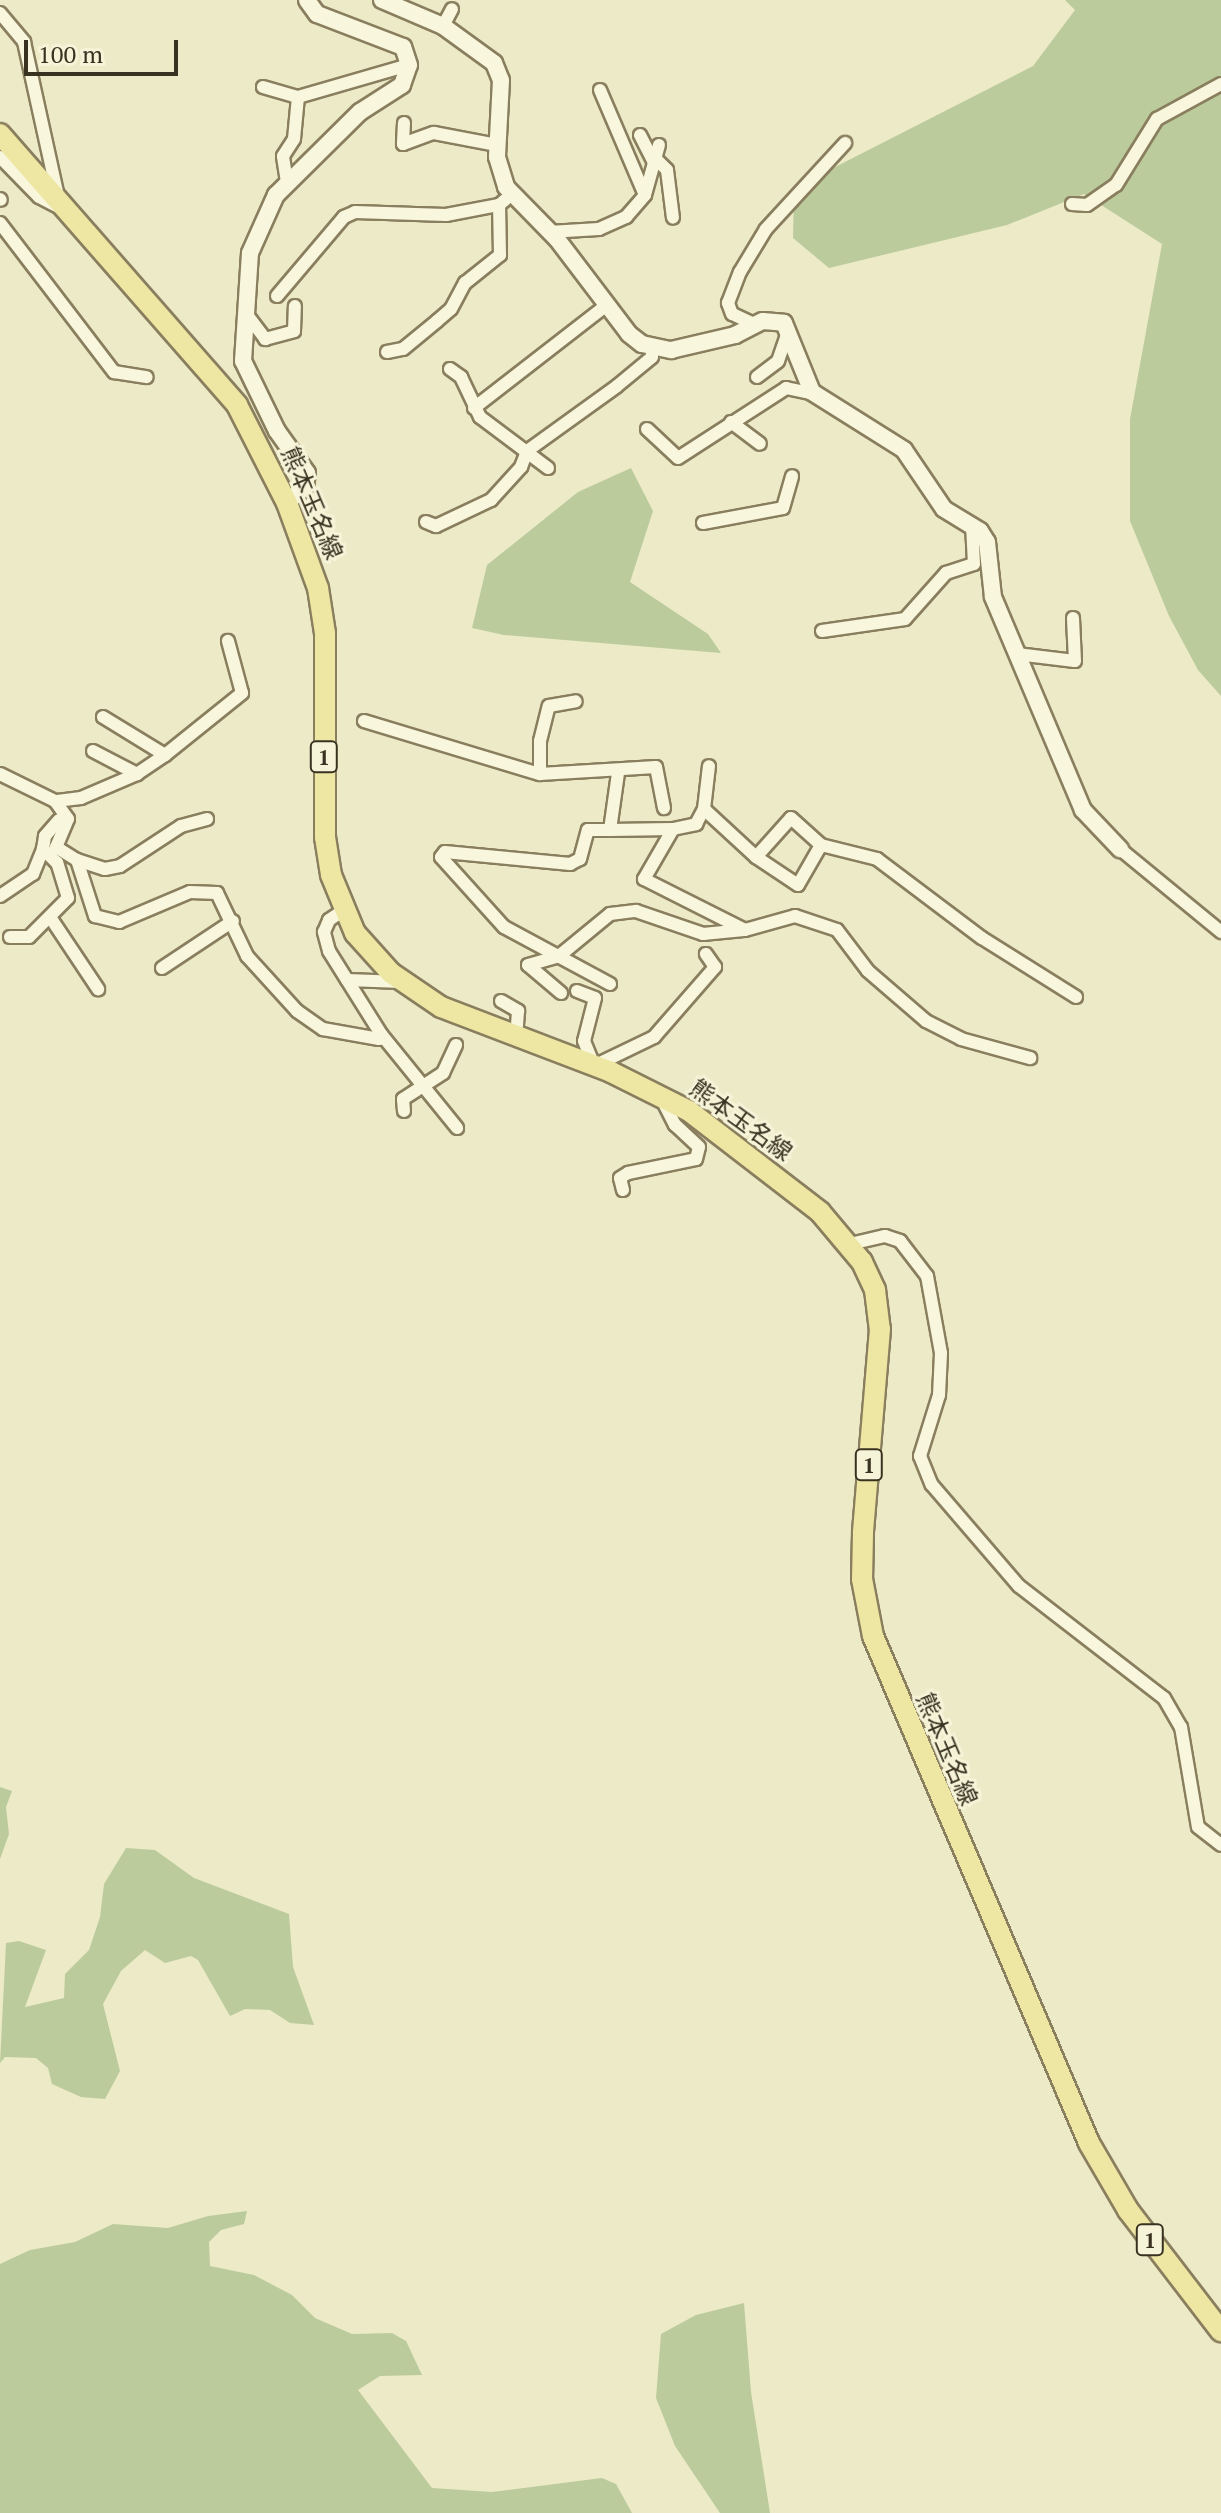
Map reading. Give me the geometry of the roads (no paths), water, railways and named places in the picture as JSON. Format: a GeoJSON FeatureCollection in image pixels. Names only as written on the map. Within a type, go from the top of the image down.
{"type":"FeatureCollection","features":[{"type":"Feature","properties":{"kind":"main road","name":"熊本玉名線"},"geometry":{"type":"LineString","coordinates":[[0,134],[60,207],[192,348],[237,405],[287,503],[308,550],[325,633],[325,837],[344,910],[369,951],[402,982],[441,1007],[659,1094],[728,1139],[820,1212],[850,1244],[875,1290],[880,1329],[862,1579],[873,1636],[910,1729],[1089,2143],[1128,2210],[1221,2331]]}},
{"type":"Feature","properties":{"kind":"street"},"geometry":{"type":"LineString","coordinates":[[287,503],[305,486],[307,473],[277,431],[243,361],[250,253],[266,210],[287,182],[360,112],[402,85],[409,65],[403,47],[317,14],[307,0]]}},
{"type":"Feature","properties":{"kind":"street"},"geometry":{"type":"LineString","coordinates":[[382,0],[443,26],[494,63],[501,80],[497,145],[505,200],[500,255],[465,283],[451,309],[403,349],[387,352]]}},
{"type":"Feature","properties":{"kind":"street"},"geometry":{"type":"LineString","coordinates":[[443,26],[452,9]]}},
{"type":"Feature","properties":{"kind":"street"},"geometry":{"type":"LineString","coordinates":[[0,13],[24,42],[60,207]]}},
{"type":"Feature","properties":{"kind":"street"},"geometry":{"type":"LineString","coordinates":[[263,87],[298,97],[409,65]]}},
{"type":"Feature","properties":{"kind":"street"},"geometry":{"type":"LineString","coordinates":[[1072,204],[1087,205],[1116,185],[1157,119],[1221,84]]}},
{"type":"Feature","properties":{"kind":"street"},"geometry":{"type":"LineString","coordinates":[[600,90],[645,195]]}},
{"type":"Feature","properties":{"kind":"street"},"geometry":{"type":"LineString","coordinates":[[287,182],[283,156],[294,139],[298,97]]}},
{"type":"Feature","properties":{"kind":"street"},"geometry":{"type":"LineString","coordinates":[[404,123],[403,144],[434,133],[497,145]]}},
{"type":"Feature","properties":{"kind":"street"},"geometry":{"type":"LineString","coordinates":[[640,135],[667,170],[673,218]]}},
{"type":"Feature","properties":{"kind":"street"},"geometry":{"type":"LineString","coordinates":[[756,325],[732,314],[728,303],[740,272],[766,229],[845,143]]}},
{"type":"Feature","properties":{"kind":"street"},"geometry":{"type":"LineString","coordinates":[[549,232],[599,229],[626,217],[645,195],[656,155]]}},
{"type":"Feature","properties":{"kind":"street"},"geometry":{"type":"LineString","coordinates":[[0,157],[39,197],[60,207]]}},
{"type":"Feature","properties":{"kind":"street"},"geometry":{"type":"LineString","coordinates":[[505,200],[549,232],[629,334],[652,348],[671,350],[723,338],[774,319],[789,329],[801,373],[815,394]]}},
{"type":"Feature","properties":{"kind":"street"},"geometry":{"type":"LineString","coordinates":[[277,296],[344,217],[355,212],[446,215],[505,200]]}},
{"type":"Feature","properties":{"kind":"street"},"geometry":{"type":"LineString","coordinates":[[0,223],[114,372],[147,377]]}},
{"type":"Feature","properties":{"kind":"street"},"geometry":{"type":"LineString","coordinates":[[474,408],[607,305]]}},
{"type":"Feature","properties":{"kind":"street"},"geometry":{"type":"LineString","coordinates":[[245,312],[265,339],[294,331],[295,306]]}},
{"type":"Feature","properties":{"kind":"street"},"geometry":{"type":"LineString","coordinates":[[757,377],[778,361],[789,329]]}},
{"type":"Feature","properties":{"kind":"street"},"geometry":{"type":"LineString","coordinates":[[426,522],[436,526],[491,500],[521,467],[527,451],[628,377],[652,357],[652,348]]}},
{"type":"Feature","properties":{"kind":"street"},"geometry":{"type":"LineString","coordinates":[[450,369],[461,377],[474,408],[548,468]]}},
{"type":"Feature","properties":{"kind":"street"},"geometry":{"type":"LineString","coordinates":[[647,429],[678,458],[786,388],[815,394],[904,450],[944,509],[972,524],[987,542],[993,597],[1083,810],[1120,849],[1221,932]]}},
{"type":"Feature","properties":{"kind":"street"},"geometry":{"type":"LineString","coordinates":[[731,422],[760,444]]}},
{"type":"Feature","properties":{"kind":"street"},"geometry":{"type":"LineString","coordinates":[[703,523],[783,508],[792,476]]}},
{"type":"Feature","properties":{"kind":"street"},"geometry":{"type":"LineString","coordinates":[[822,631],[905,619],[946,573],[974,564],[972,524]]}},
{"type":"Feature","properties":{"kind":"street"},"geometry":{"type":"LineString","coordinates":[[1017,654],[1075,661],[1073,618]]}},
{"type":"Feature","properties":{"kind":"street"},"geometry":{"type":"LineString","coordinates":[[0,774],[55,801],[81,798],[137,774],[242,693],[228,641]]}},
{"type":"Feature","properties":{"kind":"street"},"geometry":{"type":"LineString","coordinates":[[540,774],[540,741],[549,706],[576,701]]}},
{"type":"Feature","properties":{"kind":"street"},"geometry":{"type":"LineString","coordinates":[[103,717],[165,755]]}},
{"type":"Feature","properties":{"kind":"street"},"geometry":{"type":"LineString","coordinates":[[364,721],[540,774],[618,773],[656,767],[664,808]]}},
{"type":"Feature","properties":{"kind":"street"},"geometry":{"type":"LineString","coordinates":[[93,751],[137,774]]}},
{"type":"Feature","properties":{"kind":"street"},"geometry":{"type":"LineString","coordinates":[[610,984],[504,927],[441,857],[445,852],[570,864],[580,859],[588,830],[673,829],[696,824],[704,809],[709,766]]}},
{"type":"Feature","properties":{"kind":"street"},"geometry":{"type":"LineString","coordinates":[[610,830],[618,773]]}},
{"type":"Feature","properties":{"kind":"street"},"geometry":{"type":"LineString","coordinates":[[55,801],[68,819],[56,847],[77,860],[105,869],[120,866],[181,826],[207,819]]}},
{"type":"Feature","properties":{"kind":"street"},"geometry":{"type":"LineString","coordinates":[[704,809],[756,857],[798,885],[821,845]]}},
{"type":"Feature","properties":{"kind":"street"},"geometry":{"type":"LineString","coordinates":[[0,896],[33,874],[45,836],[62,814]]}},
{"type":"Feature","properties":{"kind":"street"},"geometry":{"type":"LineString","coordinates":[[756,857],[791,818],[821,845],[877,859],[982,938],[1076,997]]}},
{"type":"Feature","properties":{"kind":"street"},"geometry":{"type":"LineString","coordinates":[[673,829],[644,879],[745,930]]}},
{"type":"Feature","properties":{"kind":"street"},"geometry":{"type":"LineString","coordinates":[[10,937],[29,937],[68,898],[57,863],[43,849]]}},
{"type":"Feature","properties":{"kind":"street"},"geometry":{"type":"LineString","coordinates":[[77,860],[89,909],[104,920],[119,922],[204,890],[217,893],[233,921],[247,956],[297,1011],[347,1037],[379,1039],[381,1034]]}},
{"type":"Feature","properties":{"kind":"street"},"geometry":{"type":"LineString","coordinates":[[344,910],[329,920],[324,932],[329,951],[381,1034],[426,1085],[457,1128]]}},
{"type":"Feature","properties":{"kind":"street"},"geometry":{"type":"LineString","coordinates":[[561,993],[528,965],[559,956],[610,914],[636,911],[703,934],[745,930],[795,916],[837,930],[868,971],[926,1021],[961,1039],[1030,1058]]}},
{"type":"Feature","properties":{"kind":"street"},"geometry":{"type":"LineString","coordinates":[[50,917],[98,989]]}},
{"type":"Feature","properties":{"kind":"street"},"geometry":{"type":"LineString","coordinates":[[162,968],[233,921]]}},
{"type":"Feature","properties":{"kind":"street"},"geometry":{"type":"LineString","coordinates":[[577,991],[595,998],[584,1041],[594,1066],[654,1037],[715,967],[706,954]]}},
{"type":"Feature","properties":{"kind":"street"},"geometry":{"type":"LineString","coordinates":[[347,980],[402,982]]}},
{"type":"Feature","properties":{"kind":"street"},"geometry":{"type":"LineString","coordinates":[[501,1001],[518,1011],[516,1037]]}},
{"type":"Feature","properties":{"kind":"street"},"geometry":{"type":"LineString","coordinates":[[404,1111],[403,1099],[443,1073],[456,1045]]}},
{"type":"Feature","properties":{"kind":"street"},"geometry":{"type":"LineString","coordinates":[[623,1190],[620,1178],[628,1173],[696,1159],[699,1147],[675,1125],[659,1094]]}},
{"type":"Feature","properties":{"kind":"street"},"geometry":{"type":"LineString","coordinates":[[850,1244],[885,1236],[900,1241],[927,1276],[941,1353],[939,1395],[920,1456],[932,1485],[1019,1586],[1164,1698],[1181,1727],[1198,1827],[1221,1845]]}}]}
